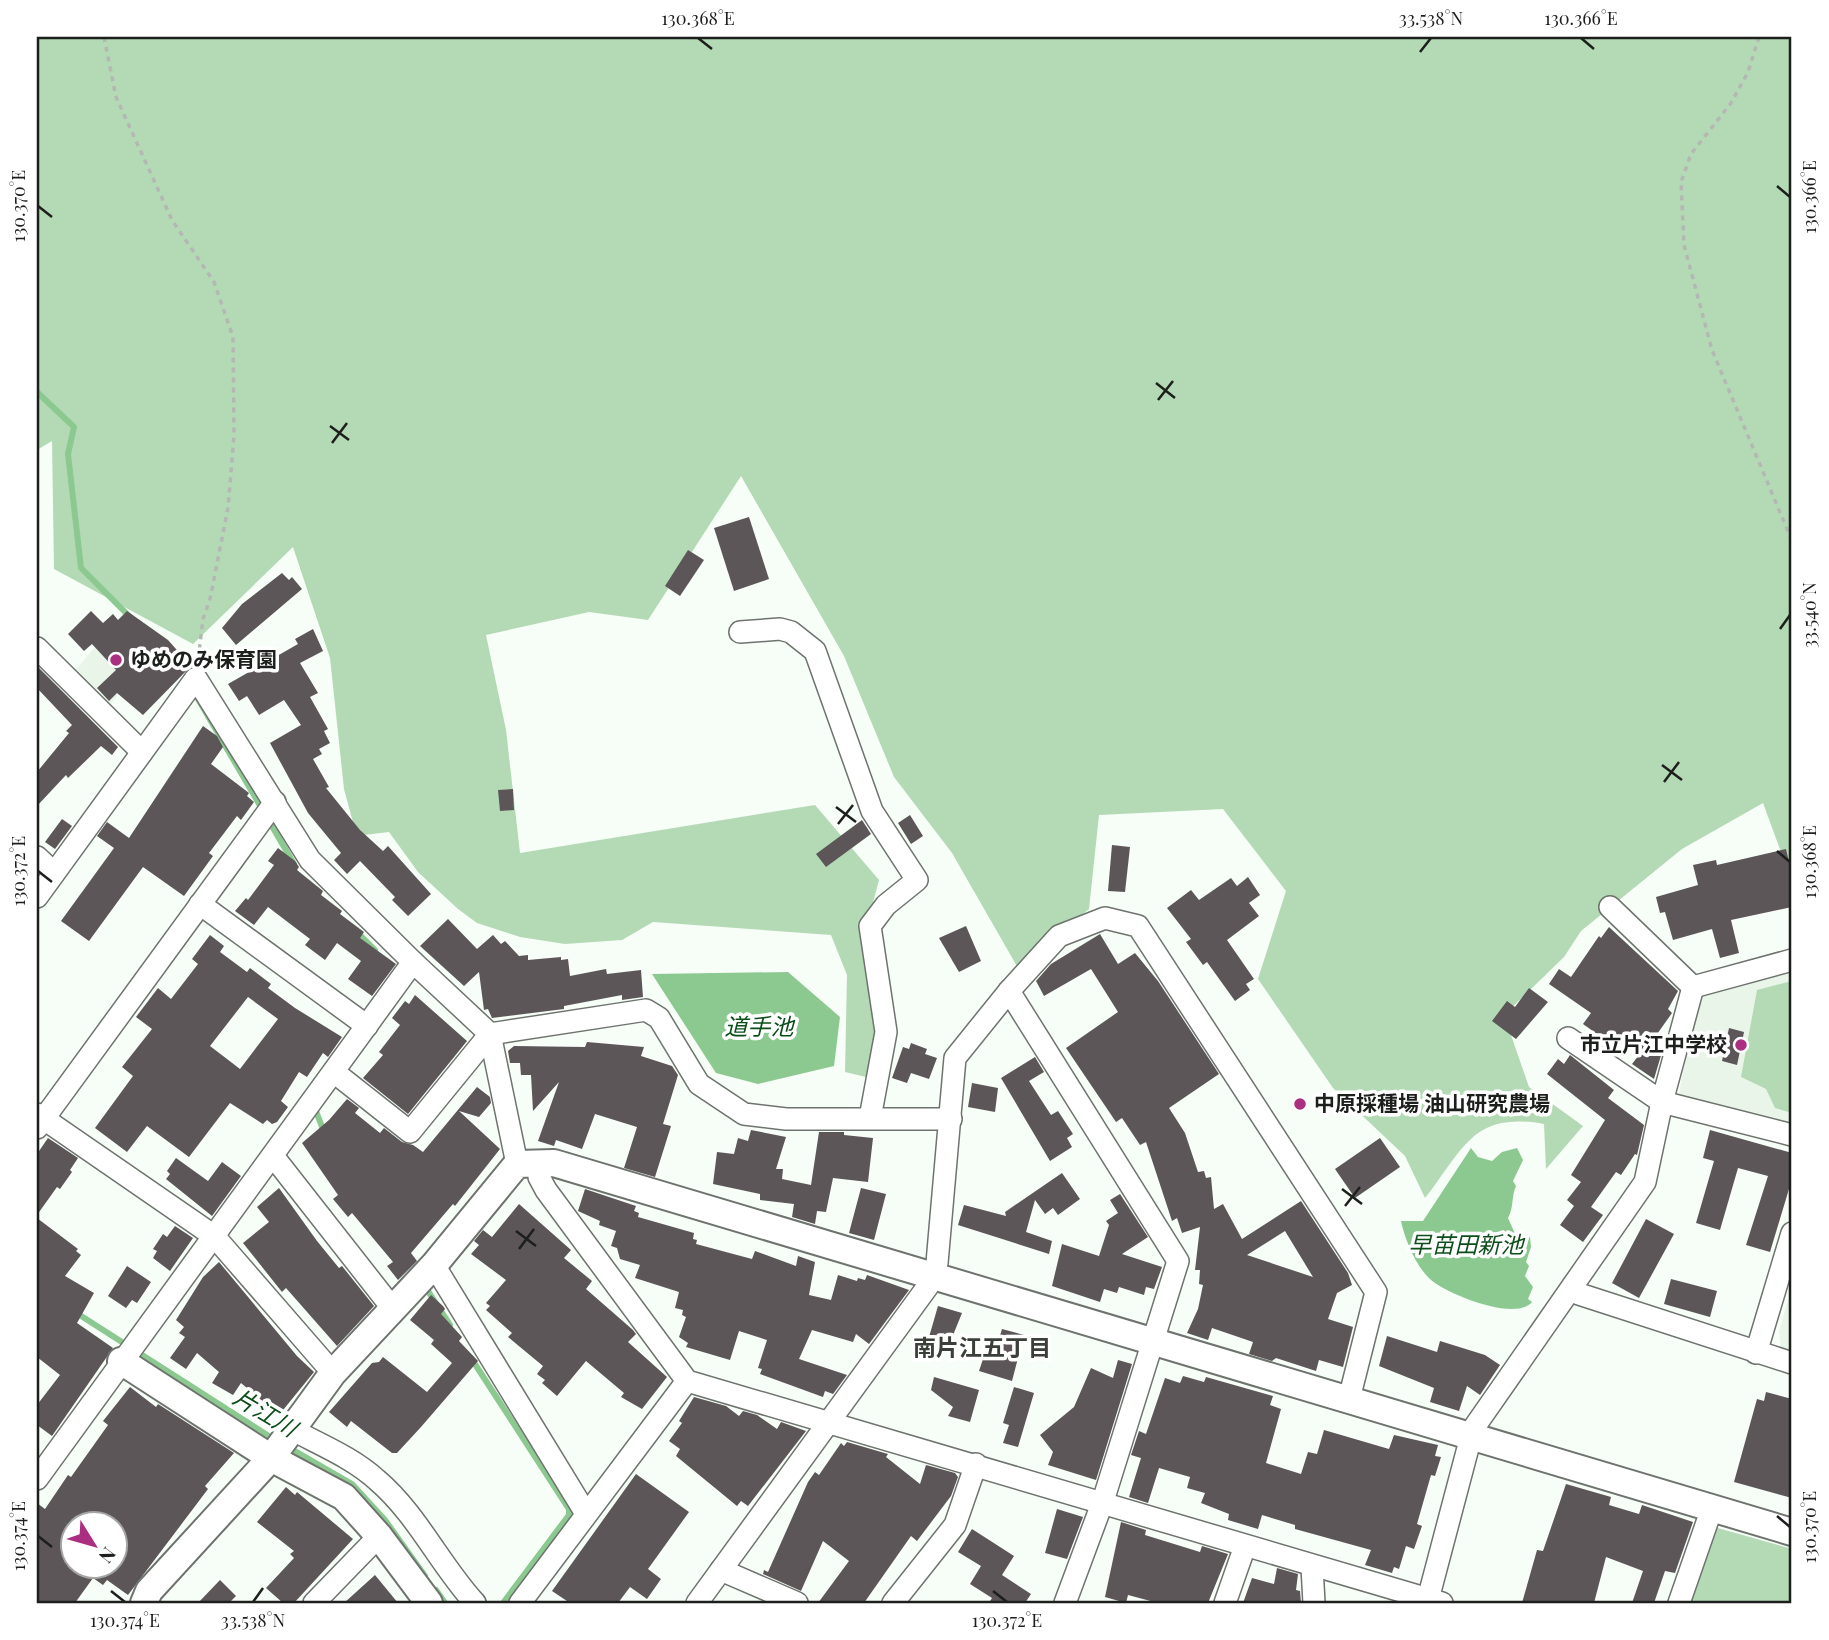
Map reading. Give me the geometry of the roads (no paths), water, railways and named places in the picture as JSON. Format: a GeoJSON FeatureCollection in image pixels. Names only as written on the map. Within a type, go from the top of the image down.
{"type":"FeatureCollection","features":[{"type":"Feature","properties":{"kind":"street"},"geometry":{"type":"LineString","coordinates":[[740,632],[780,629],[791,632],[815,651],[872,811],[917,880],[886,905],[870,926],[886,1032],[870,1118]]}},
{"type":"Feature","properties":{"kind":"street"},"geometry":{"type":"LineString","coordinates":[[37,648],[142,752]]}},
{"type":"Feature","properties":{"kind":"street"},"geometry":{"type":"LineString","coordinates":[[37,897],[191,685],[269,810],[310,860],[490,1034],[529,1163],[687,1381],[1103,1501],[1432,1602],[1473,1429],[1645,1182],[1662,1102],[1693,987]]}},
{"type":"Feature","properties":{"kind":"street"},"geometry":{"type":"LineString","coordinates":[[269,810],[39,1120],[214,1236],[333,1373]]}},
{"type":"Feature","properties":{"kind":"street"},"geometry":{"type":"LineString","coordinates":[[37,857],[54,873]]}},
{"type":"Feature","properties":{"kind":"street"},"geometry":{"type":"LineString","coordinates":[[200,904],[360,1021]]}},
{"type":"Feature","properties":{"kind":"street"},"geometry":{"type":"LineString","coordinates":[[1610,907],[1693,987]]}},
{"type":"Feature","properties":{"kind":"street"},"geometry":{"type":"LineString","coordinates":[[696,1603],[928,1286],[937,1263],[955,1058],[1009,991],[1059,936],[1105,918],[1138,926],[1376,1292],[1349,1399]]}},
{"type":"Feature","properties":{"kind":"street"},"geometry":{"type":"LineString","coordinates":[[1693,987],[1792,960]]}},
{"type":"Feature","properties":{"kind":"street"},"geometry":{"type":"LineString","coordinates":[[37,1479],[45,1454],[121,1361],[273,1156],[334,1072],[360,1021],[413,961]]}},
{"type":"Feature","properties":{"kind":"street"},"geometry":{"type":"LineString","coordinates":[[1009,991],[1178,1261],[1103,1501],[1065,1603]]}},
{"type":"Feature","properties":{"kind":"street"},"geometry":{"type":"LineString","coordinates":[[334,1072],[410,1132],[490,1034],[646,1010],[659,1018],[699,1084],[744,1114],[786,1119],[950,1119]]}},
{"type":"Feature","properties":{"kind":"street"},"geometry":{"type":"LineString","coordinates":[[1568,1038],[1662,1102],[1792,1135]]}},
{"type":"Feature","properties":{"kind":"street"},"geometry":{"type":"LineString","coordinates":[[273,1156],[393,1309]]}},
{"type":"Feature","properties":{"kind":"street"},"geometry":{"type":"LineString","coordinates":[[144,1603],[149,1591],[271,1458],[333,1373],[529,1163]]}},
{"type":"Feature","properties":{"kind":"street"},"geometry":{"type":"LineString","coordinates":[[529,1163],[932,1275],[1792,1532]]}},
{"type":"Feature","properties":{"kind":"street"},"geometry":{"type":"LineString","coordinates":[[1756,1353],[1792,1233]]}},
{"type":"Feature","properties":{"kind":"street"},"geometry":{"type":"LineString","coordinates":[[425,1274],[585,1512]]}},
{"type":"Feature","properties":{"kind":"street"},"geometry":{"type":"LineString","coordinates":[[1573,1286],[1580,1294],[1792,1363]]}},
{"type":"Feature","properties":{"kind":"street"},"geometry":{"type":"LineString","coordinates":[[121,1361],[271,1458],[344,1497],[379,1536],[429,1603]]}},
{"type":"Feature","properties":{"kind":"street"},"geometry":{"type":"LineString","coordinates":[[520,1603],[585,1512],[687,1381]]}},
{"type":"Feature","properties":{"kind":"street"},"geometry":{"type":"LineString","coordinates":[[291,1433],[343,1456],[377,1479],[410,1516],[451,1577],[475,1603]]}},
{"type":"Feature","properties":{"kind":"street"},"geometry":{"type":"LineString","coordinates":[[893,1603],[955,1525],[976,1464]]}},
{"type":"Feature","properties":{"kind":"street"},"geometry":{"type":"LineString","coordinates":[[1679,1603],[1713,1508]]}},
{"type":"Feature","properties":{"kind":"street"},"geometry":{"type":"LineString","coordinates":[[314,1603],[379,1536]]}},
{"type":"Feature","properties":{"kind":"street"},"geometry":{"type":"LineString","coordinates":[[1225,1603],[1245,1546]]}},
{"type":"Feature","properties":{"kind":"street"},"geometry":{"type":"LineString","coordinates":[[1312,1567],[1314,1603]]}},
{"type":"Feature","properties":{"kind":"street"},"geometry":{"type":"LineString","coordinates":[[721,1570],[797,1603]]}},
{"type":"Feature","properties":{"kind":"water","name":"道手池"},"geometry":{"type":"Polygon","coordinates":[[[788,972],[840,1017],[834,1066],[758,1084],[716,1073],[652,974],[788,972]]]}},
{"type":"Feature","properties":{"kind":"water","name":"早苗田新池"},"geometry":{"type":"Polygon","coordinates":[[[1471,1148],[1478,1157],[1492,1161],[1502,1152],[1517,1148],[1523,1160],[1513,1181],[1516,1186],[1508,1218],[1516,1236],[1523,1240],[1530,1237],[1531,1247],[1526,1262],[1529,1266],[1525,1276],[1533,1287],[1528,1299],[1532,1302],[1524,1307],[1512,1309],[1481,1304],[1438,1285],[1420,1267],[1405,1236],[1401,1221],[1423,1221],[1471,1148]]]}},
{"type":"Feature","properties":{"kind":"waterway"},"geometry":{"type":"LineString","coordinates":[[37,392],[74,427],[68,454],[81,568],[131,618]]}},
{"type":"Feature","properties":{"kind":"waterway"},"geometry":{"type":"LineString","coordinates":[[194,692],[294,864]]}},
{"type":"Feature","properties":{"kind":"waterway"},"geometry":{"type":"LineString","coordinates":[[356,931],[375,950]]}},
{"type":"Feature","properties":{"kind":"waterway"},"geometry":{"type":"LineString","coordinates":[[314,1106],[324,1132]]}},
{"type":"Feature","properties":{"kind":"waterway"},"geometry":{"type":"LineString","coordinates":[[424,1285],[450,1325]]}},
{"type":"Feature","properties":{"kind":"waterway","name":"片江川"},"geometry":{"type":"LineString","coordinates":[[75,1312],[275,1440]]}},
{"type":"Feature","properties":{"kind":"waterway"},"geometry":{"type":"LineString","coordinates":[[471,1358],[569,1509],[569,1515],[503,1603]]}},
{"type":"Feature","properties":{"kind":"waterway","name":"片江川"},"geometry":{"type":"LineString","coordinates":[[288,1447],[352,1484],[385,1520],[425,1576]]}},
{"type":"Feature","properties":{"kind":"waterway","name":"片江川"},"geometry":{"type":"LineString","coordinates":[[436,1590],[445,1603]]}},
{"type":"Feature","properties":{"kind":"place","name":"ゆめのみ保育園"},"geometry":{"type":"Point","coordinates":[116,660]}},
{"type":"Feature","properties":{"kind":"place","name":"市立片江中学校"},"geometry":{"type":"Point","coordinates":[1741,1045]}},
{"type":"Feature","properties":{"kind":"place","name":"中原採種場 油山研究農場"},"geometry":{"type":"Point","coordinates":[1300,1104]}},
{"type":"Feature","properties":{"kind":"district","name":"南片江五丁目"},"geometry":{"type":"Point","coordinates":[982,1348]}}]}
